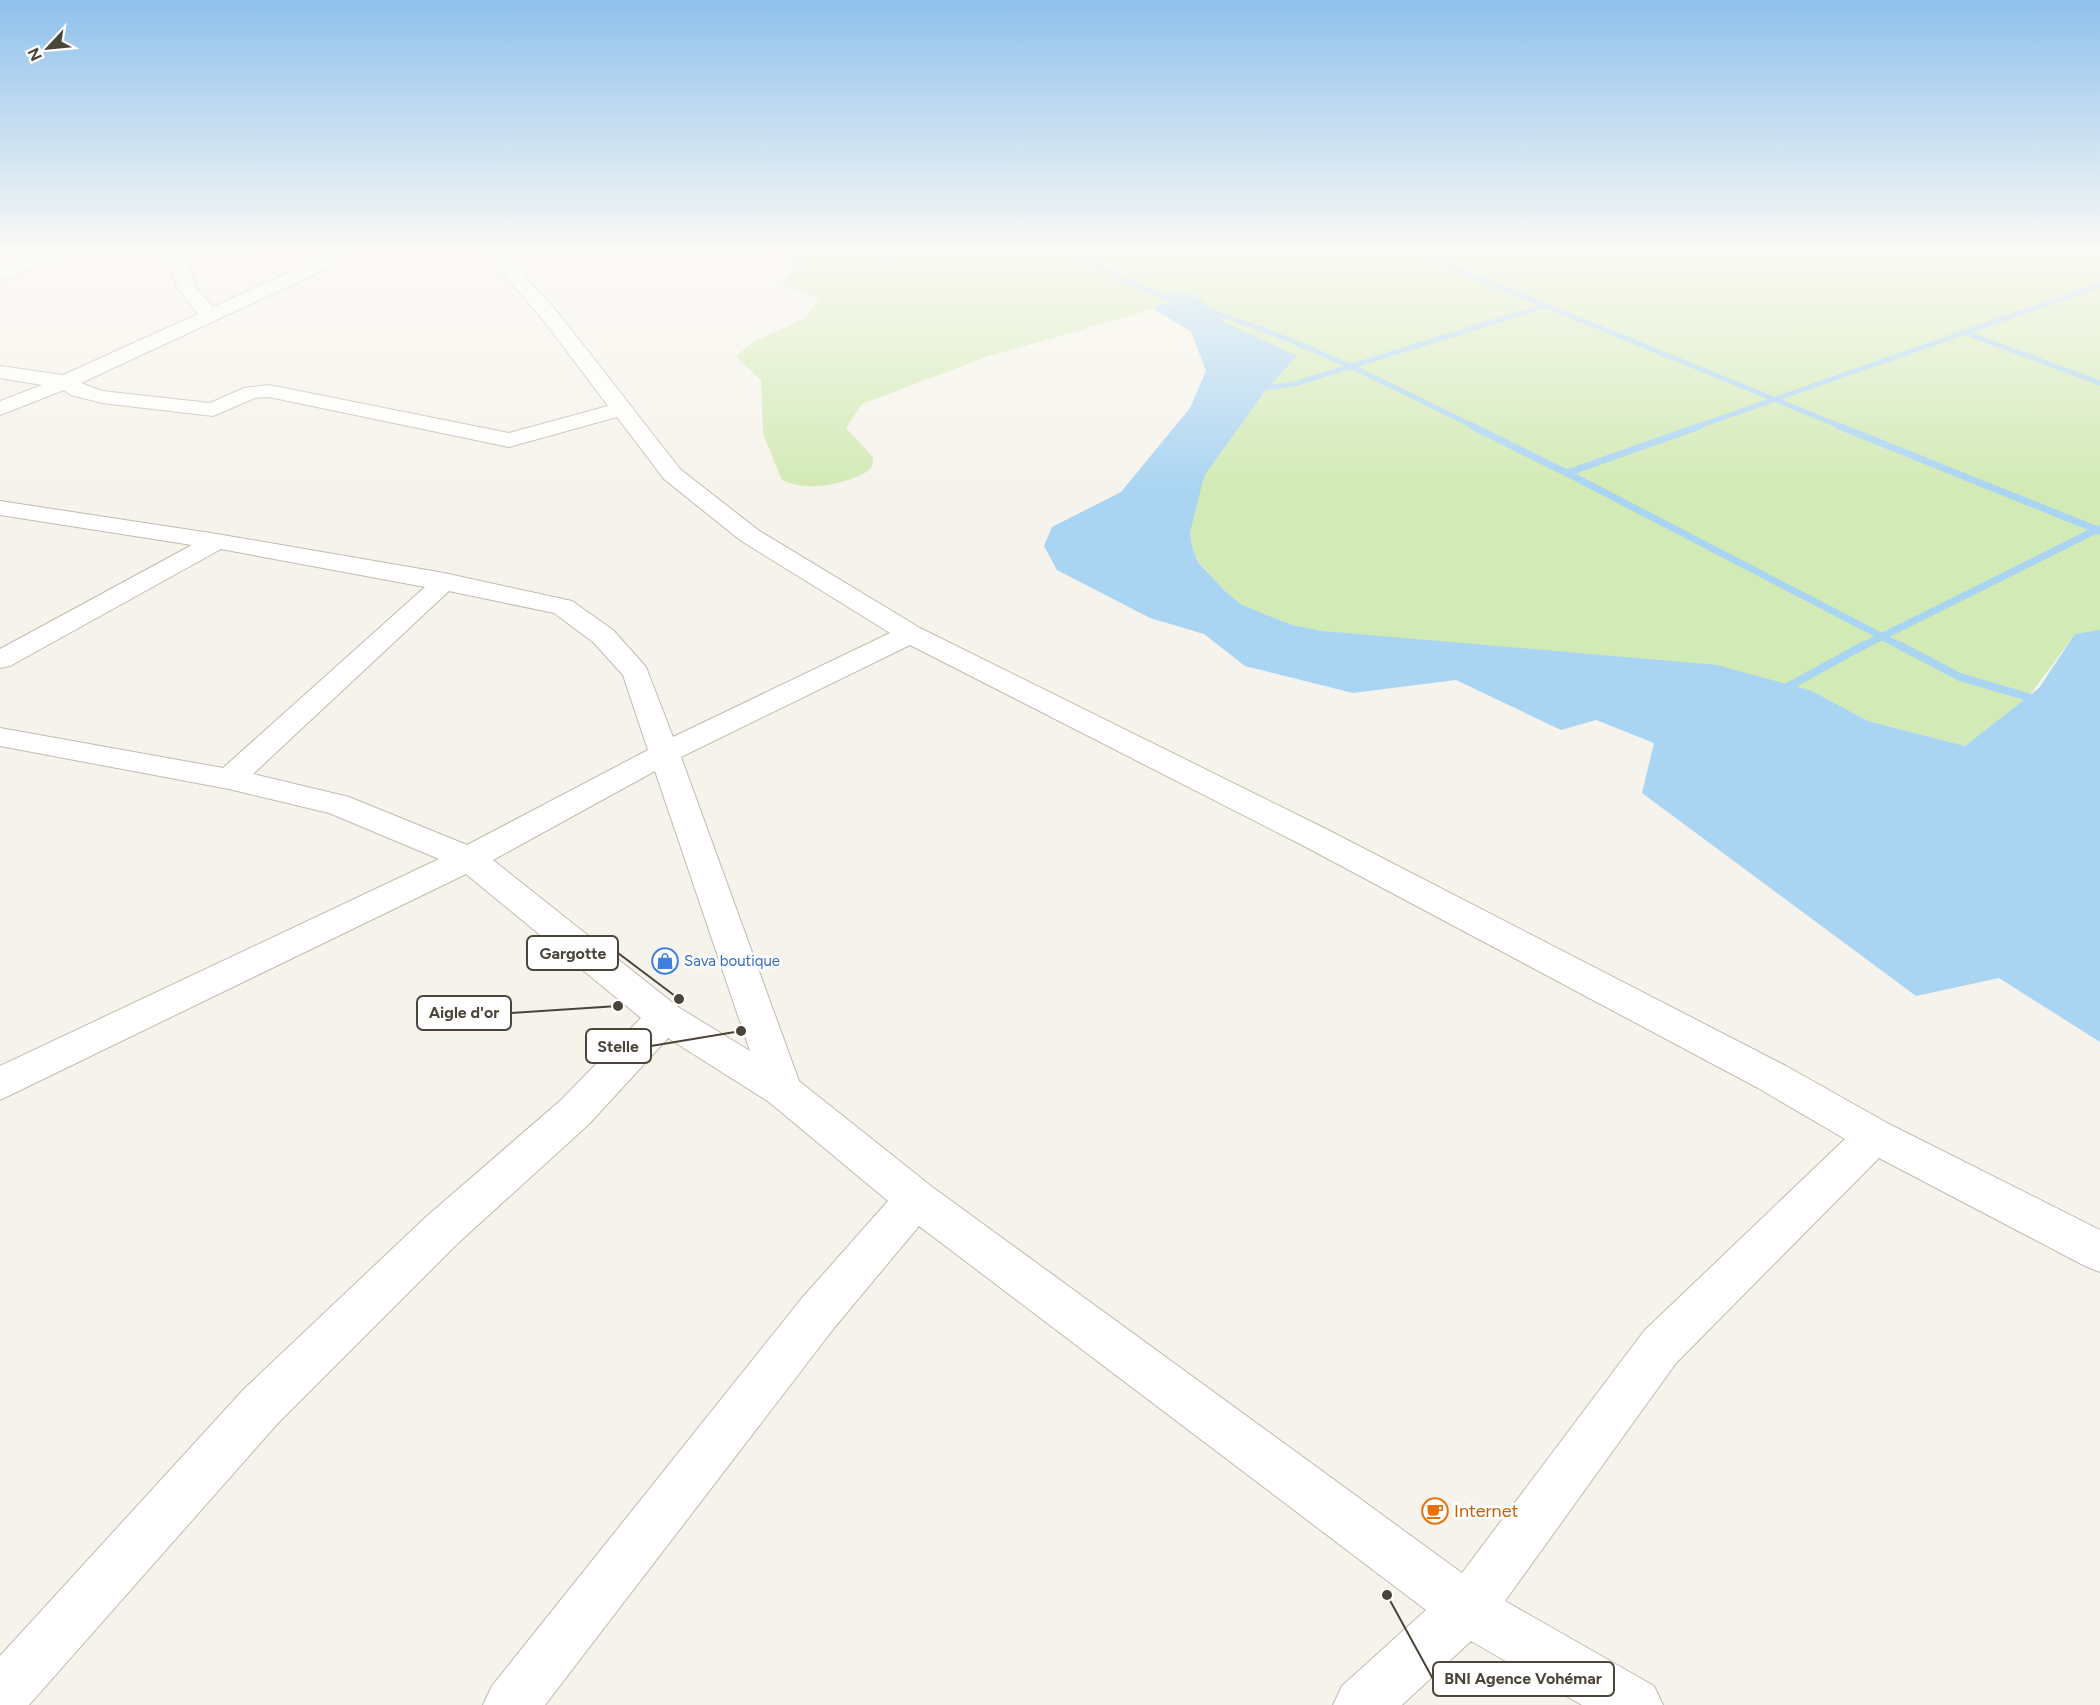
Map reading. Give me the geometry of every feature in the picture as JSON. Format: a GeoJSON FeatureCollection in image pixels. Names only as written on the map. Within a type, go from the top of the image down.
{"type":"FeatureCollection","features":[{"type":"Feature","properties":{"kind":"street"},"geometry":{"type":"LineString","coordinates":[[0,409],[66,382],[173,332]]}},
{"type":"Feature","properties":{"kind":"street"},"geometry":{"type":"LineString","coordinates":[[562,332],[672,474],[742,531],[910,634],[1314,837],[1772,1077],[1875,1136],[2100,1252]]}},
{"type":"Feature","properties":{"kind":"street"},"geometry":{"type":"LineString","coordinates":[[0,372],[66,382],[78,391],[102,397],[213,410],[251,392],[269,391],[509,440],[621,409]]}},
{"type":"Feature","properties":{"kind":"street"},"geometry":{"type":"LineString","coordinates":[[0,508],[217,541],[519,596],[562,607],[603,636],[636,673],[783,1091]]}},
{"type":"Feature","properties":{"kind":"street"},"geometry":{"type":"LineString","coordinates":[[0,660],[217,541]]}},
{"type":"Feature","properties":{"kind":"street"},"geometry":{"type":"LineString","coordinates":[[229,779],[435,592],[444,581]]}},
{"type":"Feature","properties":{"kind":"street"},"geometry":{"type":"LineString","coordinates":[[0,1084],[469,859],[665,753],[910,634]]}},
{"type":"Feature","properties":{"kind":"street"},"geometry":{"type":"LineString","coordinates":[[0,737],[229,779],[338,805],[469,859],[665,1017],[783,1091],[916,1199],[1467,1609],[1635,1705]]}},
{"type":"Feature","properties":{"kind":"street"},"geometry":{"type":"LineString","coordinates":[[0,1697],[261,1406],[442,1230],[575,1112],[665,1017]]}},
{"type":"Feature","properties":{"kind":"street"},"geometry":{"type":"LineString","coordinates":[[1361,1705],[1467,1609],[1660,1347],[1875,1136]]}},
{"type":"Feature","properties":{"kind":"street"},"geometry":{"type":"LineString","coordinates":[[511,1705],[818,1312],[916,1199]]}},
{"type":"Feature","properties":{"kind":"green space"},"geometry":{"type":"Polygon","coordinates":[[[776,332],[1075,332],[986,357],[862,404],[846,428],[873,457],[871,468],[856,477],[819,486],[800,485],[782,480],[763,434],[761,380],[736,357],[751,343],[776,332]]]}},
{"type":"Feature","properties":{"kind":"green space"},"geometry":{"type":"Polygon","coordinates":[[[1232,332],[2100,332],[2100,632],[2075,634],[2028,697],[1965,746],[1868,721],[1812,691],[1323,631],[1292,625],[1242,605],[1225,591],[1198,561],[1192,547],[1190,533],[1203,476],[1266,390],[1296,357],[1232,332]]]}},
{"type":"Feature","properties":{"kind":"water"},"geometry":{"type":"Polygon","coordinates":[[[1191,332],[1245,332],[1297,356],[1266,390],[1204,476],[1190,533],[1198,562],[1225,591],[1242,605],[1292,625],[1323,631],[1717,665],[1812,691],[1868,721],[1965,746],[2039,688],[2075,634],[2100,630],[2100,1042],[1999,978],[1916,996],[1642,793],[1654,743],[1596,720],[1561,730],[1456,680],[1353,693],[1245,666],[1204,634],[1150,618],[1057,570],[1044,546],[1052,527],[1121,492],[1190,408],[1206,371],[1191,332]]]}},
{"type":"Feature","properties":{"kind":"waterway"},"geometry":{"type":"LineString","coordinates":[[1215,332],[1223,339],[1226,375]]}},
{"type":"Feature","properties":{"kind":"waterway"},"geometry":{"type":"LineString","coordinates":[[1267,332],[1350,366]]}},
{"type":"Feature","properties":{"kind":"waterway"},"geometry":{"type":"LineString","coordinates":[[1350,366],[1462,332]]}},
{"type":"Feature","properties":{"kind":"waterway"},"geometry":{"type":"LineString","coordinates":[[1609,332],[1775,399]]}},
{"type":"Feature","properties":{"kind":"waterway"},"geometry":{"type":"LineString","coordinates":[[1775,399],[1968,332]]}},
{"type":"Feature","properties":{"kind":"waterway"},"geometry":{"type":"LineString","coordinates":[[1966,333],[2100,383]]}},
{"type":"Feature","properties":{"kind":"waterway"},"geometry":{"type":"LineString","coordinates":[[1256,389],[1294,384],[1350,366]]}},
{"type":"Feature","properties":{"kind":"waterway"},"geometry":{"type":"LineString","coordinates":[[1350,366],[1475,427]]}},
{"type":"Feature","properties":{"kind":"waterway"},"geometry":{"type":"LineString","coordinates":[[1696,427],[1775,399]]}},
{"type":"Feature","properties":{"kind":"waterway"},"geometry":{"type":"LineString","coordinates":[[1775,399],[1842,427]]}},
{"type":"Feature","properties":{"kind":"waterway"},"geometry":{"type":"LineString","coordinates":[[1472,426],[1567,473]]}},
{"type":"Feature","properties":{"kind":"waterway"},"geometry":{"type":"LineString","coordinates":[[1567,473],[1700,426]]}},
{"type":"Feature","properties":{"kind":"waterway"},"geometry":{"type":"LineString","coordinates":[[1839,426],[2097,530]]}},
{"type":"Feature","properties":{"kind":"waterway"},"geometry":{"type":"LineString","coordinates":[[1567,473],[1882,637]]}},
{"type":"Feature","properties":{"kind":"waterway"},"geometry":{"type":"LineString","coordinates":[[1882,637],[2097,530]]}},
{"type":"Feature","properties":{"kind":"waterway"},"geometry":{"type":"LineString","coordinates":[[1861,647],[1882,637]]}},
{"type":"Feature","properties":{"kind":"waterway"},"geometry":{"type":"LineString","coordinates":[[1882,637],[1902,647]]}},
{"type":"Feature","properties":{"kind":"waterway"},"geometry":{"type":"LineString","coordinates":[[1782,690],[1864,645]]}},
{"type":"Feature","properties":{"kind":"waterway"},"geometry":{"type":"LineString","coordinates":[[1899,645],[1960,677],[2028,697]]}},
{"type":"Feature","properties":{"kind":"place","name":"Sava boutique"},"geometry":{"type":"Point","coordinates":[665,961]}},
{"type":"Feature","properties":{"kind":"place","name":"Gargotte"},"geometry":{"type":"Point","coordinates":[679,999]}},
{"type":"Feature","properties":{"kind":"place","name":"Aigle d'or"},"geometry":{"type":"Point","coordinates":[618,1006]}},
{"type":"Feature","properties":{"kind":"place","name":"Stelle"},"geometry":{"type":"Point","coordinates":[741,1031]}},
{"type":"Feature","properties":{"kind":"place","name":"Internet"},"geometry":{"type":"Point","coordinates":[1435,1511]}},
{"type":"Feature","properties":{"kind":"place","name":"BNI Agence Vohémar"},"geometry":{"type":"Point","coordinates":[1387,1595]}}]}
